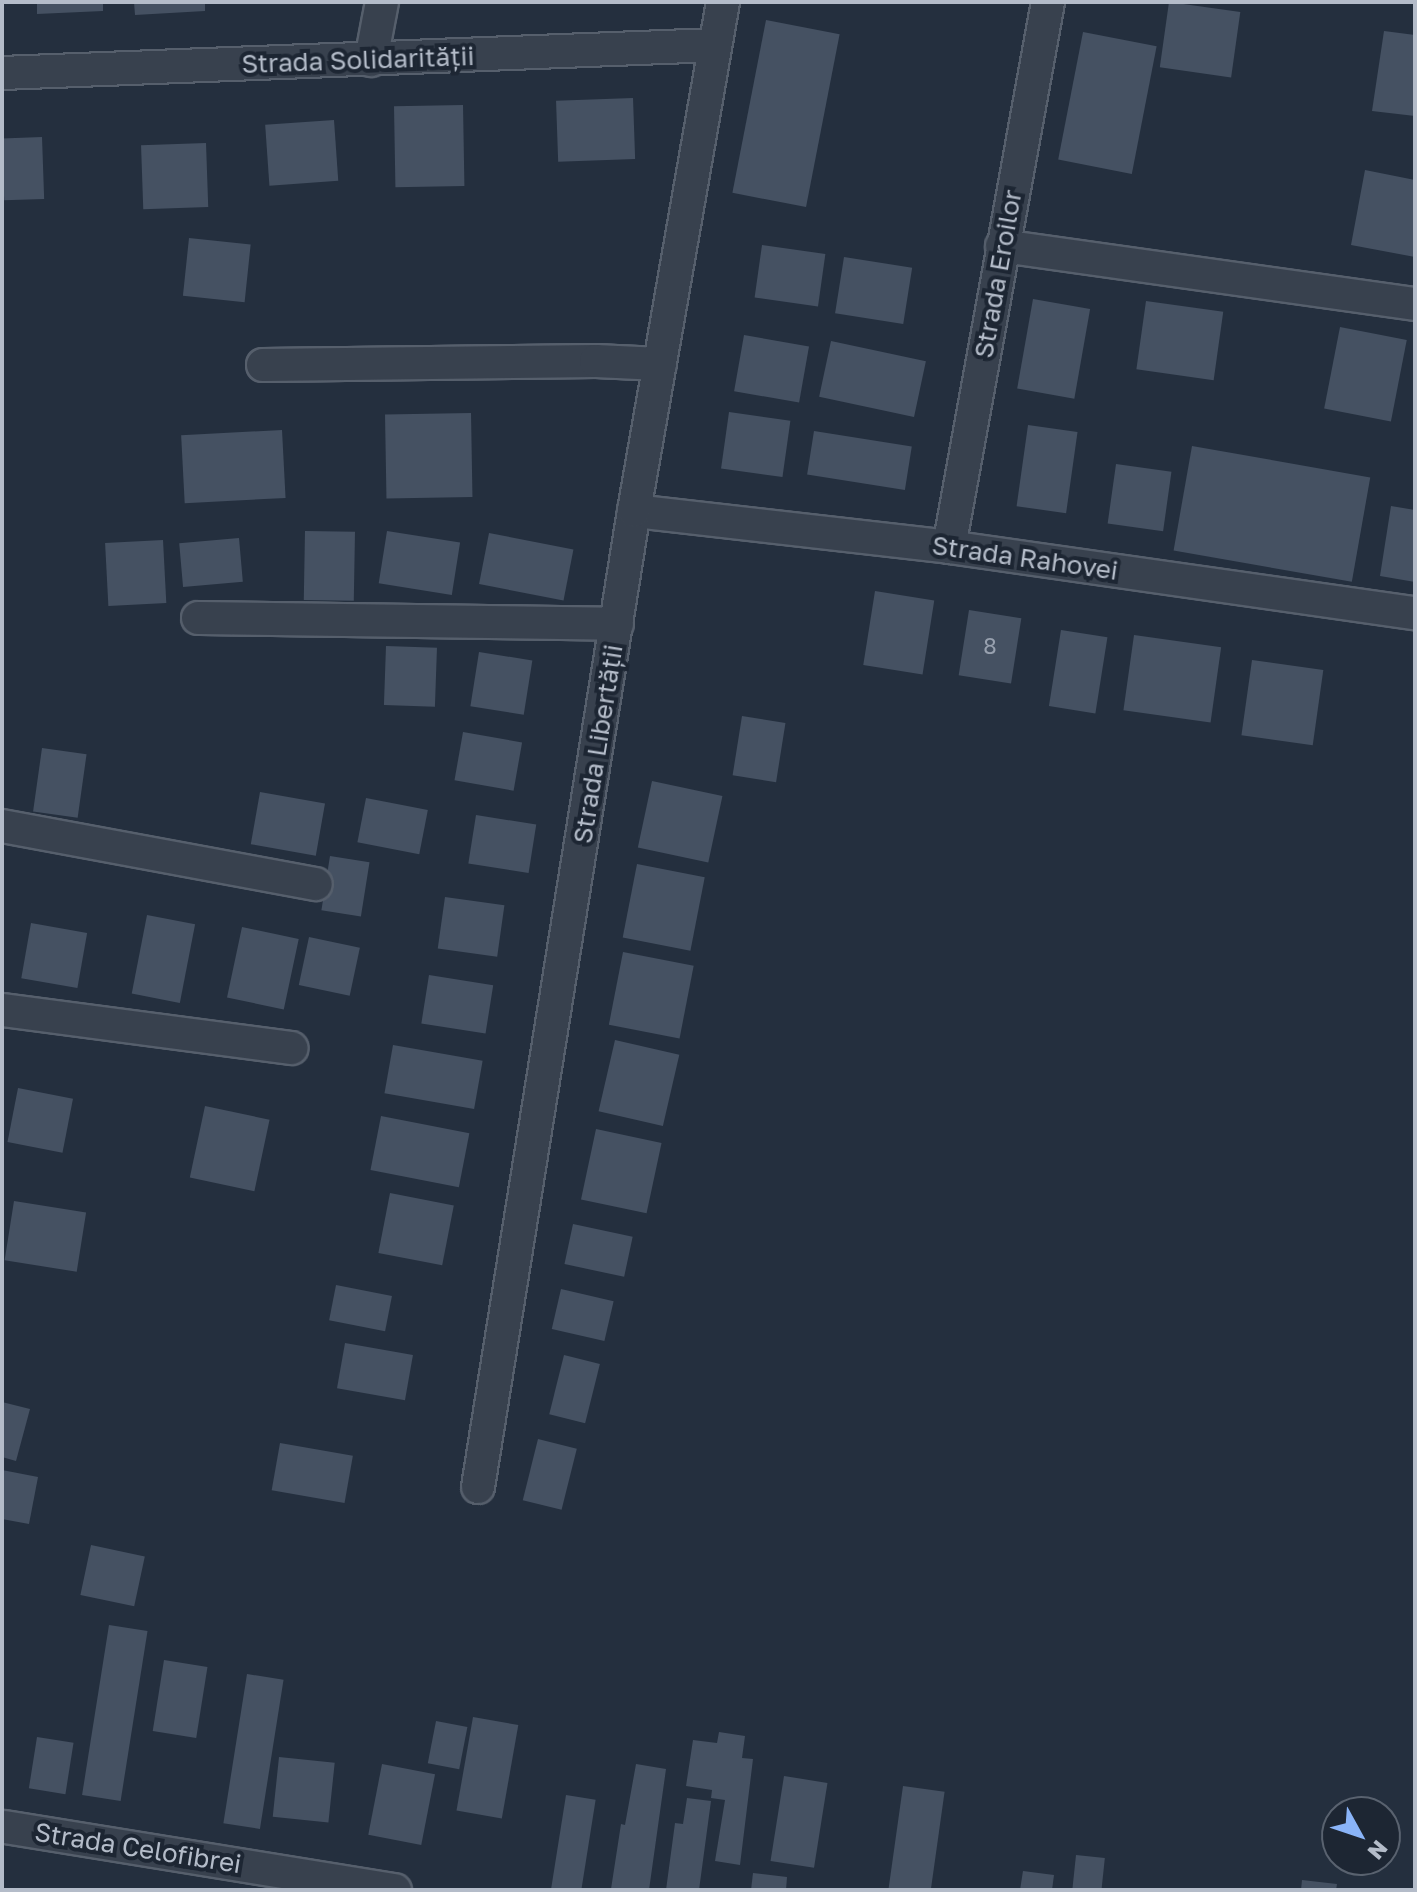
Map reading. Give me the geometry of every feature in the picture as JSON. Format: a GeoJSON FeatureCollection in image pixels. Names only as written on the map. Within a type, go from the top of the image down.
{"type":"FeatureCollection","features":[{"type":"Feature","properties":{"kind":"street"},"geometry":{"type":"LineString","coordinates":[[371,60],[382,2]]}},
{"type":"Feature","properties":{"kind":"street","name":"Strada Libertății"},"geometry":{"type":"LineString","coordinates":[[478,1487],[634,511],[723,2]]}},
{"type":"Feature","properties":{"kind":"street","name":"Strada Eroilor"},"geometry":{"type":"LineString","coordinates":[[949,547],[1048,2]]}},
{"type":"Feature","properties":{"kind":"street","name":"Strada Solidarității"},"geometry":{"type":"LineString","coordinates":[[2,73],[714,45]]}},
{"type":"Feature","properties":{"kind":"street"},"geometry":{"type":"LineString","coordinates":[[1002,246],[1415,304]]}},
{"type":"Feature","properties":{"kind":"street"},"geometry":{"type":"LineString","coordinates":[[263,365],[596,361],[660,364]]}},
{"type":"Feature","properties":{"kind":"street","name":"Strada Rahovei"},"geometry":{"type":"LineString","coordinates":[[634,511],[949,547],[1415,613]]}},
{"type":"Feature","properties":{"kind":"street"},"geometry":{"type":"LineString","coordinates":[[198,618],[617,624]]}},
{"type":"Feature","properties":{"kind":"street"},"geometry":{"type":"LineString","coordinates":[[2,826],[316,884]]}},
{"type":"Feature","properties":{"kind":"street"},"geometry":{"type":"LineString","coordinates":[[2,1010],[292,1048]]}},
{"type":"Feature","properties":{"kind":"street","name":"Strada Celofibrei"},"geometry":{"type":"LineString","coordinates":[[3,1820],[395,1890]]}},
{"type":"Feature","properties":{"kind":"building"},"geometry":{"type":"Polygon","coordinates":[[[37,2],[103,2],[103,11],[37,14],[37,2]]]}},
{"type":"Feature","properties":{"kind":"building"},"geometry":{"type":"Polygon","coordinates":[[[134,2],[205,2],[205,11],[135,15],[134,2]]]}},
{"type":"Feature","properties":{"kind":"building"},"geometry":{"type":"Polygon","coordinates":[[[1169,2],[1240,12],[1231,77],[1160,67],[1169,2]]]}},
{"type":"Feature","properties":{"kind":"building"},"geometry":{"type":"Polygon","coordinates":[[[766,20],[840,34],[806,207],[732,193],[766,20]]]}},
{"type":"Feature","properties":{"kind":"building"},"geometry":{"type":"Polygon","coordinates":[[[1384,31],[1415,35],[1415,116],[1372,111],[1384,31]]]}},
{"type":"Feature","properties":{"kind":"building"},"geometry":{"type":"Polygon","coordinates":[[[1083,32],[1157,46],[1132,174],[1058,160],[1083,32]]]}},
{"type":"Feature","properties":{"kind":"building"},"geometry":{"type":"Polygon","coordinates":[[[633,98],[635,159],[558,162],[556,101],[633,98]]]}},
{"type":"Feature","properties":{"kind":"building"},"geometry":{"type":"Polygon","coordinates":[[[463,105],[464,186],[395,187],[394,106],[463,105]]]}},
{"type":"Feature","properties":{"kind":"building"},"geometry":{"type":"Polygon","coordinates":[[[334,120],[338,181],[269,186],[265,125],[334,120]]]}},
{"type":"Feature","properties":{"kind":"building"},"geometry":{"type":"Polygon","coordinates":[[[42,137],[44,199],[4,200],[2,138],[42,137]]]}},
{"type":"Feature","properties":{"kind":"building"},"geometry":{"type":"Polygon","coordinates":[[[206,143],[208,207],[143,209],[141,145],[206,143]]]}},
{"type":"Feature","properties":{"kind":"building"},"geometry":{"type":"Polygon","coordinates":[[[1365,170],[1415,180],[1415,257],[1351,245],[1365,170]]]}},
{"type":"Feature","properties":{"kind":"building"},"geometry":{"type":"Polygon","coordinates":[[[189,238],[251,244],[245,302],[183,296],[189,238]]]}},
{"type":"Feature","properties":{"kind":"building"},"geometry":{"type":"Polygon","coordinates":[[[762,245],[825,254],[818,306],[755,297],[762,245]]]}},
{"type":"Feature","properties":{"kind":"building"},"geometry":{"type":"Polygon","coordinates":[[[844,257],[912,268],[903,324],[835,313],[844,257]]]}},
{"type":"Feature","properties":{"kind":"building"},"geometry":{"type":"Polygon","coordinates":[[[1033,299],[1090,309],[1074,399],[1017,389],[1033,299]]]}},
{"type":"Feature","properties":{"kind":"building"},"geometry":{"type":"Polygon","coordinates":[[[1146,301],[1223,312],[1214,380],[1136,369],[1146,301]]]}},
{"type":"Feature","properties":{"kind":"building"},"geometry":{"type":"Polygon","coordinates":[[[1340,327],[1407,340],[1391,421],[1324,408],[1340,327]]]}},
{"type":"Feature","properties":{"kind":"building"},"geometry":{"type":"Polygon","coordinates":[[[744,335],[809,346],[799,403],[734,391],[744,335]]]}},
{"type":"Feature","properties":{"kind":"building"},"geometry":{"type":"Polygon","coordinates":[[[831,341],[926,361],[914,417],[819,397],[831,341]]]}},
{"type":"Feature","properties":{"kind":"building"},"geometry":{"type":"Polygon","coordinates":[[[729,412],[790,421],[782,477],[721,468],[729,412]]]}},
{"type":"Feature","properties":{"kind":"building"},"geometry":{"type":"Polygon","coordinates":[[[471,413],[472,497],[386,498],[385,415],[471,413]]]}},
{"type":"Feature","properties":{"kind":"building"},"geometry":{"type":"Polygon","coordinates":[[[1028,425],[1078,432],[1066,513],[1017,506],[1028,425]]]}},
{"type":"Feature","properties":{"kind":"building"},"geometry":{"type":"Polygon","coordinates":[[[282,430],[286,498],[185,503],[181,435],[282,430]]]}},
{"type":"Feature","properties":{"kind":"building"},"geometry":{"type":"Polygon","coordinates":[[[814,431],[912,446],[905,490],[807,474],[814,431]]]}},
{"type":"Feature","properties":{"kind":"building"},"geometry":{"type":"Polygon","coordinates":[[[1192,446],[1370,477],[1352,582],[1174,550],[1192,446]]]}},
{"type":"Feature","properties":{"kind":"building"},"geometry":{"type":"Polygon","coordinates":[[[1116,464],[1171,472],[1163,531],[1108,523],[1116,464]]]}},
{"type":"Feature","properties":{"kind":"building"},"geometry":{"type":"Polygon","coordinates":[[[1391,506],[1415,510],[1415,582],[1380,576],[1391,506]]]}},
{"type":"Feature","properties":{"kind":"building"},"geometry":{"type":"Polygon","coordinates":[[[305,531],[355,532],[354,601],[304,600],[305,531]]]}},
{"type":"Feature","properties":{"kind":"building"},"geometry":{"type":"Polygon","coordinates":[[[387,531],[460,543],[452,595],[379,583],[387,531]]]}},
{"type":"Feature","properties":{"kind":"building"},"geometry":{"type":"Polygon","coordinates":[[[489,533],[573,549],[563,600],[479,584],[489,533]]]}},
{"type":"Feature","properties":{"kind":"building"},"geometry":{"type":"Polygon","coordinates":[[[239,538],[243,582],[183,587],[179,543],[239,538]]]}},
{"type":"Feature","properties":{"kind":"building"},"geometry":{"type":"Polygon","coordinates":[[[163,540],[166,603],[108,606],[105,543],[163,540]]]}},
{"type":"Feature","properties":{"kind":"building"},"geometry":{"type":"Polygon","coordinates":[[[875,591],[934,600],[923,674],[863,665],[875,591]]]}},
{"type":"Feature","properties":{"kind":"building"},"geometry":{"type":"Polygon","coordinates":[[[969,610],[1021,618],[1011,683],[959,675],[969,610]]]}},
{"type":"Feature","properties":{"kind":"building"},"geometry":{"type":"Polygon","coordinates":[[[1061,630],[1107,637],[1095,713],[1049,706],[1061,630]]]}},
{"type":"Feature","properties":{"kind":"building"},"geometry":{"type":"Polygon","coordinates":[[[1134,635],[1221,647],[1211,723],[1123,710],[1134,635]]]}},
{"type":"Feature","properties":{"kind":"building"},"geometry":{"type":"Polygon","coordinates":[[[386,646],[437,648],[435,707],[384,705],[386,646]]]}},
{"type":"Feature","properties":{"kind":"building"},"geometry":{"type":"Polygon","coordinates":[[[479,652],[532,660],[524,715],[470,706],[479,652]]]}},
{"type":"Feature","properties":{"kind":"building"},"geometry":{"type":"Polygon","coordinates":[[[1252,660],[1323,670],[1313,745],[1241,735],[1252,660]]]}},
{"type":"Feature","properties":{"kind":"building"},"geometry":{"type":"Polygon","coordinates":[[[742,716],[785,723],[776,782],[733,775],[742,716]]]}},
{"type":"Feature","properties":{"kind":"building"},"geometry":{"type":"Polygon","coordinates":[[[463,732],[522,742],[514,791],[454,780],[463,732]]]}},
{"type":"Feature","properties":{"kind":"building"},"geometry":{"type":"Polygon","coordinates":[[[42,748],[87,754],[78,818],[33,811],[42,748]]]}},
{"type":"Feature","properties":{"kind":"building"},"geometry":{"type":"Polygon","coordinates":[[[652,781],[722,796],[708,862],[638,848],[652,781]]]}},
{"type":"Feature","properties":{"kind":"building"},"geometry":{"type":"Polygon","coordinates":[[[260,792],[325,803],[316,856],[251,844],[260,792]]]}},
{"type":"Feature","properties":{"kind":"building"},"geometry":{"type":"Polygon","coordinates":[[[366,798],[428,810],[419,854],[357,842],[366,798]]]}},
{"type":"Feature","properties":{"kind":"building"},"geometry":{"type":"Polygon","coordinates":[[[476,815],[536,825],[529,873],[468,863],[476,815]]]}},
{"type":"Feature","properties":{"kind":"building"},"geometry":{"type":"Polygon","coordinates":[[[330,856],[370,862],[361,917],[321,910],[330,856]]]}},
{"type":"Feature","properties":{"kind":"building"},"geometry":{"type":"Polygon","coordinates":[[[637,864],[705,877],[690,951],[623,938],[637,864]]]}},
{"type":"Feature","properties":{"kind":"building"},"geometry":{"type":"Polygon","coordinates":[[[445,897],[504,905],[497,957],[438,948],[445,897]]]}},
{"type":"Feature","properties":{"kind":"building"},"geometry":{"type":"Polygon","coordinates":[[[147,915],[195,924],[180,1003],[132,994],[147,915]]]}},
{"type":"Feature","properties":{"kind":"building"},"geometry":{"type":"Polygon","coordinates":[[[31,923],[87,933],[77,988],[21,978],[31,923]]]}},
{"type":"Feature","properties":{"kind":"building"},"geometry":{"type":"Polygon","coordinates":[[[242,927],[299,939],[284,1009],[227,997],[242,927]]]}},
{"type":"Feature","properties":{"kind":"building"},"geometry":{"type":"Polygon","coordinates":[[[309,937],[360,948],[350,996],[299,985],[309,937]]]}},
{"type":"Feature","properties":{"kind":"building"},"geometry":{"type":"Polygon","coordinates":[[[623,952],[694,966],[680,1038],[609,1025],[623,952]]]}},
{"type":"Feature","properties":{"kind":"building"},"geometry":{"type":"Polygon","coordinates":[[[429,975],[493,985],[486,1034],[421,1023],[429,975]]]}},
{"type":"Feature","properties":{"kind":"building"},"geometry":{"type":"Polygon","coordinates":[[[615,1040],[679,1055],[663,1126],[599,1111],[615,1040]]]}},
{"type":"Feature","properties":{"kind":"building"},"geometry":{"type":"Polygon","coordinates":[[[393,1045],[483,1061],[474,1109],[384,1093],[393,1045]]]}},
{"type":"Feature","properties":{"kind":"building"},"geometry":{"type":"Polygon","coordinates":[[[18,1088],[73,1099],[62,1153],[8,1142],[18,1088]]]}},
{"type":"Feature","properties":{"kind":"building"},"geometry":{"type":"Polygon","coordinates":[[[205,1106],[270,1120],[254,1191],[190,1177],[205,1106]]]}},
{"type":"Feature","properties":{"kind":"building"},"geometry":{"type":"Polygon","coordinates":[[[381,1116],[469,1133],[459,1187],[371,1170],[381,1116]]]}},
{"type":"Feature","properties":{"kind":"building"},"geometry":{"type":"Polygon","coordinates":[[[596,1129],[662,1143],[647,1213],[581,1199],[596,1129]]]}},
{"type":"Feature","properties":{"kind":"building"},"geometry":{"type":"Polygon","coordinates":[[[390,1193],[454,1205],[442,1265],[378,1253],[390,1193]]]}},
{"type":"Feature","properties":{"kind":"building"},"geometry":{"type":"Polygon","coordinates":[[[14,1201],[86,1212],[77,1272],[5,1260],[14,1201]]]}},
{"type":"Feature","properties":{"kind":"building"},"geometry":{"type":"Polygon","coordinates":[[[573,1224],[633,1237],[624,1277],[564,1264],[573,1224]]]}},
{"type":"Feature","properties":{"kind":"building"},"geometry":{"type":"Polygon","coordinates":[[[336,1285],[392,1296],[385,1331],[329,1320],[336,1285]]]}},
{"type":"Feature","properties":{"kind":"building"},"geometry":{"type":"Polygon","coordinates":[[[561,1289],[614,1301],[604,1341],[552,1329],[561,1289]]]}},
{"type":"Feature","properties":{"kind":"building"},"geometry":{"type":"Polygon","coordinates":[[[345,1343],[413,1355],[405,1400],[337,1388],[345,1343]]]}},
{"type":"Feature","properties":{"kind":"building"},"geometry":{"type":"Polygon","coordinates":[[[564,1355],[600,1364],[585,1423],[549,1414],[564,1355]]]}},
{"type":"Feature","properties":{"kind":"building"},"geometry":{"type":"Polygon","coordinates":[[[2,1402],[30,1409],[16,1461],[2,1457],[2,1402]]]}},
{"type":"Feature","properties":{"kind":"building"},"geometry":{"type":"Polygon","coordinates":[[[538,1439],[577,1449],[562,1510],[523,1500],[538,1439]]]}},
{"type":"Feature","properties":{"kind":"building"},"geometry":{"type":"Polygon","coordinates":[[[280,1443],[353,1456],[345,1503],[272,1490],[280,1443]]]}},
{"type":"Feature","properties":{"kind":"building"},"geometry":{"type":"Polygon","coordinates":[[[2,1470],[38,1477],[29,1524],[2,1519],[2,1470]]]}},
{"type":"Feature","properties":{"kind":"building"},"geometry":{"type":"Polygon","coordinates":[[[91,1545],[145,1556],[134,1606],[80,1595],[91,1545]]]}},
{"type":"Feature","properties":{"kind":"building"},"geometry":{"type":"Polygon","coordinates":[[[109,1625],[148,1631],[121,1801],[82,1795],[109,1625]]]}},
{"type":"Feature","properties":{"kind":"building"},"geometry":{"type":"Polygon","coordinates":[[[164,1660],[207,1667],[196,1738],[153,1731],[164,1660]]]}},
{"type":"Feature","properties":{"kind":"building"},"geometry":{"type":"Polygon","coordinates":[[[247,1674],[284,1680],[260,1829],[223,1823],[247,1674]]]}},
{"type":"Feature","properties":{"kind":"building"},"geometry":{"type":"Polygon","coordinates":[[[473,1717],[518,1725],[502,1819],[457,1811],[473,1717]]]}},
{"type":"Feature","properties":{"kind":"building"},"geometry":{"type":"Polygon","coordinates":[[[436,1721],[467,1727],[459,1769],[428,1763],[436,1721]]]}},
{"type":"Feature","properties":{"kind":"building"},"geometry":{"type":"Polygon","coordinates":[[[719,1732],[745,1736],[742,1758],[753,1759],[740,1865],[715,1861],[725,1800],[711,1798],[712,1790],[686,1786],[693,1740],[717,1743],[719,1732]]]}},
{"type":"Feature","properties":{"kind":"building"},"geometry":{"type":"Polygon","coordinates":[[[37,1737],[74,1743],[65,1794],[29,1788],[37,1737]]]}},
{"type":"Feature","properties":{"kind":"building"},"geometry":{"type":"Polygon","coordinates":[[[279,1757],[335,1763],[328,1823],[273,1817],[279,1757]]]}},
{"type":"Feature","properties":{"kind":"building"},"geometry":{"type":"Polygon","coordinates":[[[382,1764],[435,1774],[421,1845],[368,1835],[382,1764]]]}},
{"type":"Feature","properties":{"kind":"building"},"geometry":{"type":"Polygon","coordinates":[[[636,1764],[666,1769],[649,1890],[611,1889],[621,1824],[625,1825],[636,1764]]]}},
{"type":"Feature","properties":{"kind":"building"},"geometry":{"type":"Polygon","coordinates":[[[784,1776],[827,1783],[814,1868],[771,1861],[784,1776]]]}},
{"type":"Feature","properties":{"kind":"building"},"geometry":{"type":"Polygon","coordinates":[[[903,1786],[945,1792],[931,1890],[888,1890],[903,1786]]]}},
{"type":"Feature","properties":{"kind":"building"},"geometry":{"type":"Polygon","coordinates":[[[566,1795],[596,1800],[581,1890],[551,1889],[566,1795]]]}},
{"type":"Feature","properties":{"kind":"building"},"geometry":{"type":"Polygon","coordinates":[[[687,1798],[711,1801],[699,1890],[666,1890],[675,1823],[683,1824],[687,1798]]]}},
{"type":"Feature","properties":{"kind":"building"},"geometry":{"type":"Polygon","coordinates":[[[1076,1855],[1105,1858],[1101,1890],[1072,1890],[1076,1855]]]}},
{"type":"Feature","properties":{"kind":"building"},"geometry":{"type":"Polygon","coordinates":[[[1023,1871],[1054,1875],[1052,1890],[1020,1890],[1023,1871]]]}},
{"type":"Feature","properties":{"kind":"building"},"geometry":{"type":"Polygon","coordinates":[[[753,1873],[787,1877],[786,1890],[751,1890],[753,1873]]]}},
{"type":"Feature","properties":{"kind":"building"},"geometry":{"type":"Polygon","coordinates":[[[1302,1880],[1337,1884],[1336,1890],[1301,1890],[1302,1880]]]}}]}
